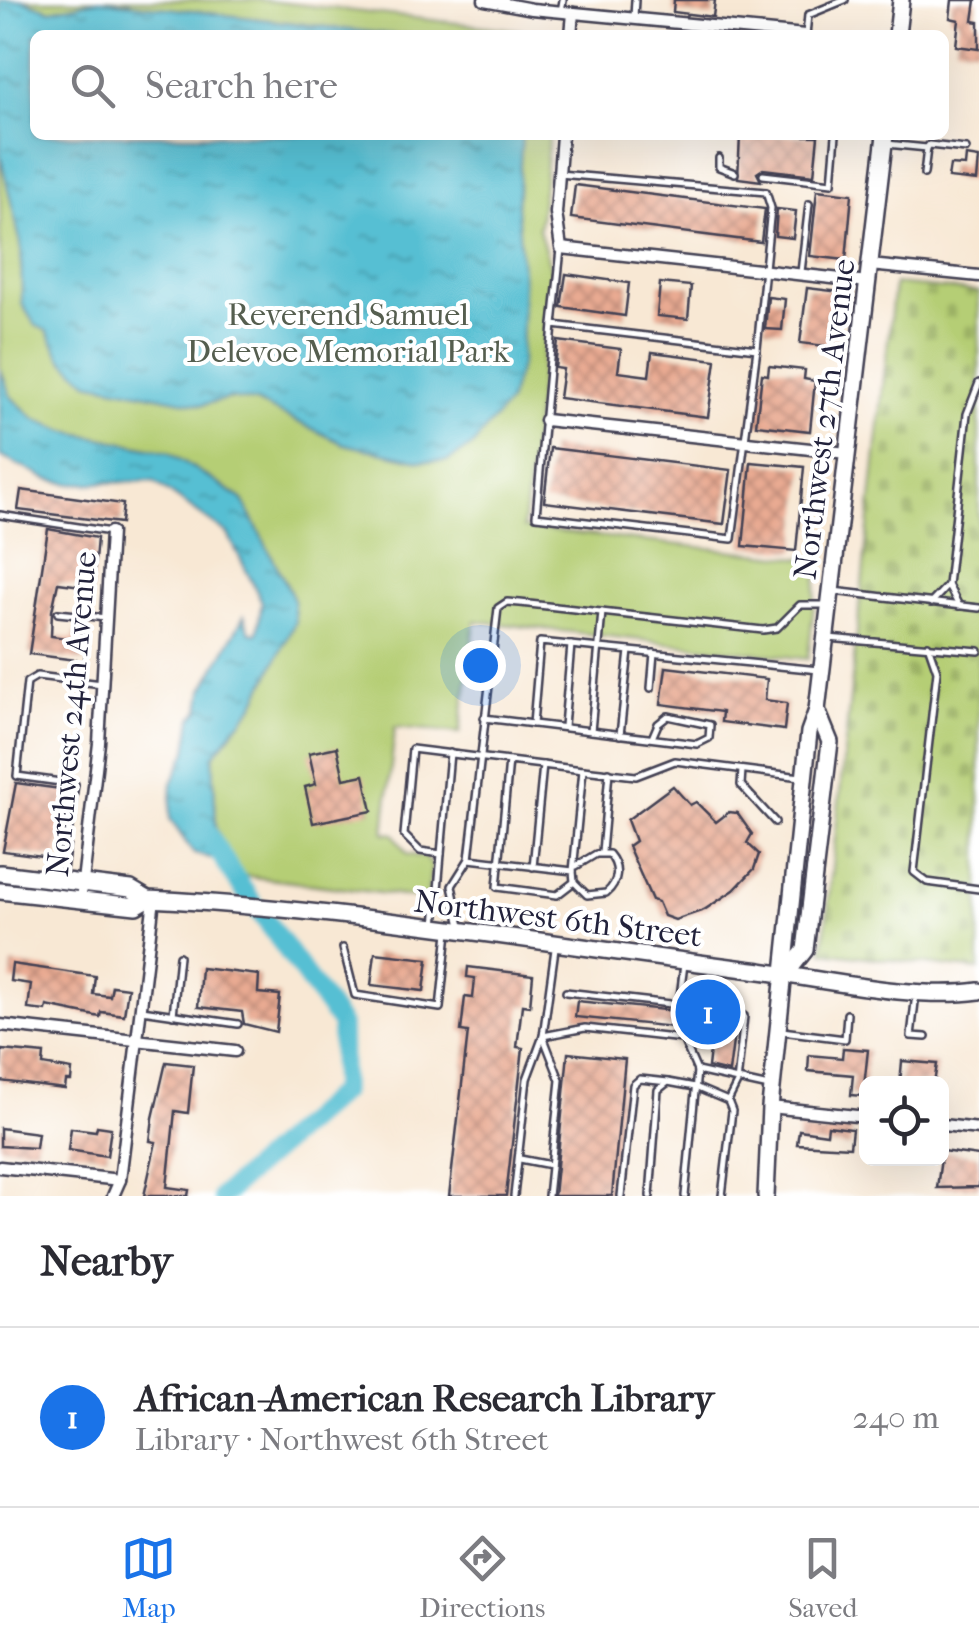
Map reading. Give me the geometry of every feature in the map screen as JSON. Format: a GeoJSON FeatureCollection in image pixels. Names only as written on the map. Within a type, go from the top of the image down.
{"type":"FeatureCollection","features":[{"type":"Feature","properties":{"kind":"street"},"geometry":{"type":"LineString","coordinates":[[484,0],[755,30]]}},
{"type":"Feature","properties":{"kind":"street"},"geometry":{"type":"LineString","coordinates":[[898,30],[901,0]]}},
{"type":"Feature","properties":{"kind":"street"},"geometry":{"type":"LineString","coordinates":[[561,140],[556,214],[561,248],[868,282]]}},
{"type":"Feature","properties":{"kind":"street","name":"Northwest 27th Avenue"},"geometry":{"type":"LineString","coordinates":[[766,1196],[770,1107],[809,732],[817,710],[884,140]]}},
{"type":"Feature","properties":{"kind":"street"},"geometry":{"type":"LineString","coordinates":[[870,264],[979,276]]}},
{"type":"Feature","properties":{"kind":"street"},"geometry":{"type":"LineString","coordinates":[[545,420],[848,453]]}},
{"type":"Feature","properties":{"kind":"street","name":"Northwest 24th Avenue"},"geometry":{"type":"LineString","coordinates":[[82,900],[111,532]]}},
{"type":"Feature","properties":{"kind":"street","name":"Northwest 27th Avenue"},"geometry":{"type":"LineString","coordinates":[[786,974],[805,950],[830,742],[817,710]]}},
{"type":"Feature","properties":{"kind":"street","name":"Northwest 6th Street"},"geometry":{"type":"LineString","coordinates":[[0,873],[131,888],[151,899],[326,916],[960,994],[979,1000]]}},
{"type":"Feature","properties":{"kind":"street","name":"Northwest 6th Street"},"geometry":{"type":"LineString","coordinates":[[0,891],[136,906],[151,899]]}},
{"type":"Feature","properties":{"kind":"street"},"geometry":{"type":"LineString","coordinates":[[114,1196],[120,1180],[151,899]]}},
{"type":"Feature","properties":{"kind":"street","name":"Northwest 6th Street"},"geometry":{"type":"LineString","coordinates":[[960,994],[979,991]]}},
{"type":"Feature","properties":{"kind":"street"},"geometry":{"type":"LineString","coordinates":[[0,1025],[235,1051]]}},
{"type":"Feature","properties":{"kind":"street"},"geometry":{"type":"LineString","coordinates":[[770,1107],[859,1116]]}},
{"type":"Feature","properties":{"kind":"street"},"geometry":{"type":"LineString","coordinates":[[949,1126],[979,1129]]}},
{"type":"Feature","properties":{"kind":"street"},"geometry":{"type":"LineString","coordinates":[[0,1167],[120,1180]]}},
{"type":"Feature","properties":{"kind":"lane"},"geometry":{"type":"LineString","coordinates":[[633,18],[636,0]]}},
{"type":"Feature","properties":{"kind":"lane"},"geometry":{"type":"LineString","coordinates":[[806,30],[808,15],[845,0]]}},
{"type":"Feature","properties":{"kind":"lane"},"geometry":{"type":"LineString","coordinates":[[763,175],[832,183],[836,140]]}},
{"type":"Feature","properties":{"kind":"lane"},"geometry":{"type":"LineString","coordinates":[[889,140],[928,148]]}},
{"type":"Feature","properties":{"kind":"lane"},"geometry":{"type":"LineString","coordinates":[[924,174],[929,145],[966,149]]}},
{"type":"Feature","properties":{"kind":"lane"},"geometry":{"type":"LineString","coordinates":[[719,158],[719,167],[735,173]]}},
{"type":"Feature","properties":{"kind":"lane"},"geometry":{"type":"LineString","coordinates":[[558,174],[766,192],[770,208],[765,271],[732,539],[536,516],[561,248]]}},
{"type":"Feature","properties":{"kind":"lane"},"geometry":{"type":"LineString","coordinates":[[801,275],[809,204]]}},
{"type":"Feature","properties":{"kind":"lane"},"geometry":{"type":"LineString","coordinates":[[553,326],[757,349]]}},
{"type":"Feature","properties":{"kind":"lane"},"geometry":{"type":"LineString","coordinates":[[959,606],[948,585],[966,414],[979,383]]}},
{"type":"Feature","properties":{"kind":"lane"},"geometry":{"type":"LineString","coordinates":[[0,516],[111,532]]}},
{"type":"Feature","properties":{"kind":"lane"},"geometry":{"type":"LineString","coordinates":[[932,603],[948,585]]}},
{"type":"Feature","properties":{"kind":"lane"},"geometry":{"type":"LineString","coordinates":[[343,948],[355,995],[440,1008],[452,886],[469,859],[498,608],[507,602],[763,630],[777,628],[800,605],[830,598],[979,608]]}},
{"type":"Feature","properties":{"kind":"lane"},"geometry":{"type":"LineString","coordinates":[[591,731],[602,612]]}},
{"type":"Feature","properties":{"kind":"lane"},"geometry":{"type":"LineString","coordinates":[[58,613],[106,618]]}},
{"type":"Feature","properties":{"kind":"lane"},"geometry":{"type":"LineString","coordinates":[[826,638],[979,651]]}},
{"type":"Feature","properties":{"kind":"lane"},"geometry":{"type":"LineString","coordinates":[[533,724],[540,642],[822,670]]}},
{"type":"Feature","properties":{"kind":"lane"},"geometry":{"type":"LineString","coordinates":[[564,728],[570,645]]}},
{"type":"Feature","properties":{"kind":"lane"},"geometry":{"type":"LineString","coordinates":[[928,646],[936,671],[914,872],[927,882],[979,889]]}},
{"type":"Feature","properties":{"kind":"lane"},"geometry":{"type":"LineString","coordinates":[[620,734],[628,651]]}},
{"type":"Feature","properties":{"kind":"lane"},"geometry":{"type":"LineString","coordinates":[[650,688],[654,653]]}},
{"type":"Feature","properties":{"kind":"lane"},"geometry":{"type":"LineString","coordinates":[[61,880],[76,784],[17,776],[27,682],[37,676],[102,684]]}},
{"type":"Feature","properties":{"kind":"lane"},"geometry":{"type":"LineString","coordinates":[[484,718],[652,738],[705,742],[710,725],[668,716],[658,724],[652,738]]}},
{"type":"Feature","properties":{"kind":"lane"},"geometry":{"type":"LineString","coordinates":[[441,854],[409,843],[404,834],[412,749],[636,776],[674,761],[805,777]]}},
{"type":"Feature","properties":{"kind":"lane"},"geometry":{"type":"LineString","coordinates":[[449,932],[441,854],[450,754]]}},
{"type":"Feature","properties":{"kind":"lane"},"geometry":{"type":"LineString","coordinates":[[508,761],[497,888],[557,895],[574,882]]}},
{"type":"Feature","properties":{"kind":"lane"},"geometry":{"type":"LineString","coordinates":[[533,867],[543,765]]}},
{"type":"Feature","properties":{"kind":"lane"},"geometry":{"type":"LineString","coordinates":[[574,871],[585,858],[602,852],[609,854],[617,869],[612,888],[587,895],[574,882],[574,871],[582,770]]}},
{"type":"Feature","properties":{"kind":"lane"},"geometry":{"type":"LineString","coordinates":[[742,770],[741,785],[775,822]]}},
{"type":"Feature","properties":{"kind":"lane"},"geometry":{"type":"LineString","coordinates":[[602,852],[609,772]]}},
{"type":"Feature","properties":{"kind":"lane"},"geometry":{"type":"LineString","coordinates":[[469,859],[574,871]]}},
{"type":"Feature","properties":{"kind":"lane"},"geometry":{"type":"LineString","coordinates":[[514,1196],[527,1079],[543,1036],[555,945]]}},
{"type":"Feature","properties":{"kind":"lane"},"geometry":{"type":"LineString","coordinates":[[173,1014],[179,956]]}},
{"type":"Feature","properties":{"kind":"lane"},"geometry":{"type":"LineString","coordinates":[[684,961],[679,1004],[686,1012],[683,1038],[697,1071],[685,1196]]}},
{"type":"Feature","properties":{"kind":"lane"},"geometry":{"type":"LineString","coordinates":[[566,992],[730,1009],[744,1016],[737,1083],[728,1101]]}},
{"type":"Feature","properties":{"kind":"lane"},"geometry":{"type":"LineString","coordinates":[[915,1002],[911,1036],[926,1038]]}},
{"type":"Feature","properties":{"kind":"lane"},"geometry":{"type":"LineString","coordinates":[[140,1010],[238,1024]]}},
{"type":"Feature","properties":{"kind":"lane"},"geometry":{"type":"LineString","coordinates":[[779,1031],[844,1038],[847,1014]]}},
{"type":"Feature","properties":{"kind":"lane"},"geometry":{"type":"LineString","coordinates":[[543,1036],[585,1028],[683,1038]]}},
{"type":"Feature","properties":{"kind":"lane"},"geometry":{"type":"LineString","coordinates":[[543,1036],[560,1080],[548,1196]]}},
{"type":"Feature","properties":{"kind":"lane"},"geometry":{"type":"LineString","coordinates":[[697,1071],[773,1088]]}},
{"type":"Feature","properties":{"kind":"lane"},"geometry":{"type":"LineString","coordinates":[[622,1196],[633,1085],[640,1079],[695,1087],[728,1101],[732,1110],[722,1196]]}},
{"type":"Feature","properties":{"kind":"lane"},"geometry":{"type":"LineString","coordinates":[[650,1196],[658,1090],[668,1082]]}},
{"type":"Feature","properties":{"kind":"lane"},"geometry":{"type":"LineString","coordinates":[[519,1159],[551,1164]]}},
{"type":"Feature","properties":{"kind":"green space","name":"Reverend Samuel Delevoe Memorial Park"},"geometry":{"type":"Polygon","coordinates":[[[0,0],[261,0],[516,30],[30,30],[30,140],[548,140],[539,229],[552,273],[523,528],[819,560],[808,659],[475,621],[460,733],[395,727],[384,833],[394,834],[407,854],[424,857],[432,865],[427,899],[238,875],[216,828],[213,756],[254,705],[295,622],[293,597],[242,499],[168,452],[65,431],[35,419],[11,397],[0,369],[0,0]]]}},
{"type":"Feature","properties":{"kind":"green space"},"geometry":{"type":"Polygon","coordinates":[[[894,284],[979,292],[979,970],[823,952],[894,284]]]}},
{"type":"Feature","properties":{"kind":"water"},"geometry":{"type":"Polygon","coordinates":[[[0,0],[22,0],[51,10],[100,0],[352,30],[30,30],[30,140],[522,140],[517,206],[523,284],[521,363],[508,403],[471,447],[447,461],[420,461],[344,444],[256,402],[230,398],[202,405],[88,382],[61,358],[47,331],[35,325],[22,304],[21,244],[0,155],[0,0]]]}},
{"type":"Feature","properties":{"kind":"water"},"geometry":{"type":"Polygon","coordinates":[[[0,369],[11,397],[35,419],[65,431],[168,452],[242,499],[293,597],[295,622],[254,705],[213,756],[216,828],[224,846],[210,858],[194,854],[170,819],[172,783],[187,751],[192,718],[200,710],[203,690],[244,616],[250,632],[257,633],[262,602],[228,534],[153,481],[71,484],[47,479],[0,456],[0,369]]]}},
{"type":"Feature","properties":{"kind":"building"},"geometry":{"type":"Polygon","coordinates":[[[674,0],[715,0],[713,17],[673,12],[674,0]]]}},
{"type":"Feature","properties":{"kind":"building"},"geometry":{"type":"Polygon","coordinates":[[[952,0],[976,0],[973,21],[979,22],[979,49],[956,46],[959,20],[950,18],[952,0]]]}},
{"type":"Feature","properties":{"kind":"building"},"geometry":{"type":"Polygon","coordinates":[[[740,140],[818,140],[814,175],[763,169],[757,173],[761,181],[738,178],[740,140]]]}},
{"type":"Feature","properties":{"kind":"building"},"geometry":{"type":"Polygon","coordinates":[[[966,156],[979,158],[977,181],[948,178],[950,165],[965,166],[966,156]]]}},
{"type":"Feature","properties":{"kind":"building"},"geometry":{"type":"Polygon","coordinates":[[[575,185],[765,209],[761,242],[571,218],[575,185]]]}},
{"type":"Feature","properties":{"kind":"building"},"geometry":{"type":"Polygon","coordinates":[[[817,190],[852,194],[846,260],[810,256],[817,190]]]}},
{"type":"Feature","properties":{"kind":"building"},"geometry":{"type":"Polygon","coordinates":[[[777,209],[796,211],[793,238],[775,236],[777,209]]]}},
{"type":"Feature","properties":{"kind":"building"},"geometry":{"type":"Polygon","coordinates":[[[566,274],[629,283],[625,316],[561,307],[566,274]]]}},
{"type":"Feature","properties":{"kind":"building"},"geometry":{"type":"Polygon","coordinates":[[[660,283],[691,286],[688,319],[657,316],[660,283]]]}},
{"type":"Feature","properties":{"kind":"building"},"geometry":{"type":"Polygon","coordinates":[[[807,288],[841,292],[834,347],[800,343],[807,288]]]}},
{"type":"Feature","properties":{"kind":"building"},"geometry":{"type":"Polygon","coordinates":[[[768,297],[785,299],[782,330],[765,329],[768,297]]]}},
{"type":"Feature","properties":{"kind":"building"},"geometry":{"type":"Polygon","coordinates":[[[558,341],[621,349],[618,372],[649,376],[652,352],[716,360],[708,417],[559,398],[563,369],[555,368],[558,341]]]}},
{"type":"Feature","properties":{"kind":"building"},"geometry":{"type":"Polygon","coordinates":[[[769,366],[805,370],[804,379],[815,381],[810,431],[756,425],[762,374],[768,375],[769,366]]]}},
{"type":"Feature","properties":{"kind":"building"},"geometry":{"type":"Polygon","coordinates":[[[550,448],[731,470],[724,524],[544,502],[550,448]]]}},
{"type":"Feature","properties":{"kind":"building"},"geometry":{"type":"Polygon","coordinates":[[[751,462],[804,467],[796,551],[743,546],[751,462]]]}},
{"type":"Feature","properties":{"kind":"building"},"geometry":{"type":"Polygon","coordinates":[[[21,490],[123,504],[121,523],[18,510],[21,490]]]}},
{"type":"Feature","properties":{"kind":"building"},"geometry":{"type":"Polygon","coordinates":[[[48,529],[97,538],[92,594],[81,593],[82,586],[58,583],[52,611],[51,636],[74,639],[75,632],[88,634],[84,661],[29,654],[48,529]]]}},
{"type":"Feature","properties":{"kind":"building"},"geometry":{"type":"Polygon","coordinates":[[[666,667],[767,679],[765,700],[787,703],[784,730],[721,722],[722,712],[661,704],[666,667]]]}},
{"type":"Feature","properties":{"kind":"building"},"geometry":{"type":"Polygon","coordinates":[[[337,747],[344,779],[364,775],[372,811],[313,823],[305,787],[316,784],[309,753],[337,747]]]}},
{"type":"Feature","properties":{"kind":"building"},"geometry":{"type":"Polygon","coordinates":[[[16,783],[68,790],[58,858],[3,851],[16,783]]]}},
{"type":"Feature","properties":{"kind":"building"},"geometry":{"type":"Polygon","coordinates":[[[673,786],[690,805],[696,802],[716,822],[729,812],[737,813],[752,834],[747,843],[759,854],[754,869],[734,890],[704,910],[675,920],[664,916],[658,902],[652,900],[628,846],[635,841],[627,820],[673,786]]]}},
{"type":"Feature","properties":{"kind":"building"},"geometry":{"type":"Polygon","coordinates":[[[375,953],[428,959],[424,991],[371,985],[375,953]]]}},
{"type":"Feature","properties":{"kind":"building"},"geometry":{"type":"Polygon","coordinates":[[[12,964],[95,976],[93,994],[110,996],[112,986],[128,988],[124,1015],[101,1012],[100,1017],[47,1006],[46,1011],[28,1009],[31,984],[10,981],[12,964]]]}},
{"type":"Feature","properties":{"kind":"building"},"geometry":{"type":"Polygon","coordinates":[[[468,967],[533,975],[530,1006],[522,1005],[517,1047],[523,1048],[506,1196],[449,1196],[468,1032],[461,1031],[465,997],[473,998],[475,978],[467,977],[468,967]]]}},
{"type":"Feature","properties":{"kind":"building"},"geometry":{"type":"Polygon","coordinates":[[[201,968],[259,975],[258,993],[280,995],[276,1032],[244,1024],[242,1012],[198,1007],[201,968]]]}},
{"type":"Feature","properties":{"kind":"building"},"geometry":{"type":"Polygon","coordinates":[[[577,1001],[675,1011],[673,1027],[575,1017],[577,1001]]]}},
{"type":"Feature","properties":{"kind":"building"},"geometry":{"type":"Polygon","coordinates":[[[714,1014],[736,1019],[729,1072],[708,1067],[714,1014]]]}},
{"type":"Feature","properties":{"kind":"building"},"geometry":{"type":"Polygon","coordinates":[[[843,1048],[868,1050],[865,1076],[859,1076],[859,1096],[851,1095],[853,1075],[808,1071],[809,1055],[842,1058],[843,1048]]]}},
{"type":"Feature","properties":{"kind":"building"},"geometry":{"type":"Polygon","coordinates":[[[2,1050],[44,1054],[43,1065],[72,1070],[71,1081],[66,1081],[65,1089],[0,1081],[2,1050]]]}},
{"type":"Feature","properties":{"kind":"building"},"geometry":{"type":"Polygon","coordinates":[[[568,1053],[625,1059],[612,1196],[554,1196],[568,1053]]]}},
{"type":"Feature","properties":{"kind":"building"},"geometry":{"type":"Polygon","coordinates":[[[902,1061],[937,1064],[935,1076],[901,1076],[902,1061]]]}},
{"type":"Feature","properties":{"kind":"building"},"geometry":{"type":"Polygon","coordinates":[[[166,1062],[193,1065],[188,1113],[175,1111],[167,1187],[189,1190],[188,1196],[144,1196],[156,1142],[150,1141],[153,1118],[166,1062]]]}},
{"type":"Feature","properties":{"kind":"building"},"geometry":{"type":"Polygon","coordinates":[[[97,1126],[111,1128],[107,1156],[68,1150],[71,1128],[96,1131],[97,1126]]]}},
{"type":"Feature","properties":{"kind":"building"},"geometry":{"type":"Polygon","coordinates":[[[828,1126],[852,1129],[850,1147],[797,1144],[799,1130],[827,1134],[828,1126]]]}},
{"type":"Feature","properties":{"kind":"building"},"geometry":{"type":"Polygon","coordinates":[[[0,1128],[38,1133],[36,1148],[0,1146],[0,1128]]]}},
{"type":"Feature","properties":{"kind":"building"},"geometry":{"type":"Polygon","coordinates":[[[949,1152],[979,1156],[979,1187],[937,1188],[940,1166],[949,1166],[949,1152]]]}},
{"type":"Feature","properties":{"kind":"waterway"},"geometry":{"type":"LineString","coordinates":[[206,830],[231,872],[341,1025],[342,1091],[222,1196]]}},
{"type":"Feature","properties":{"kind":"place","name":"African-American Research Library"},"geometry":{"type":"Point","coordinates":[708,1012]}}]}
